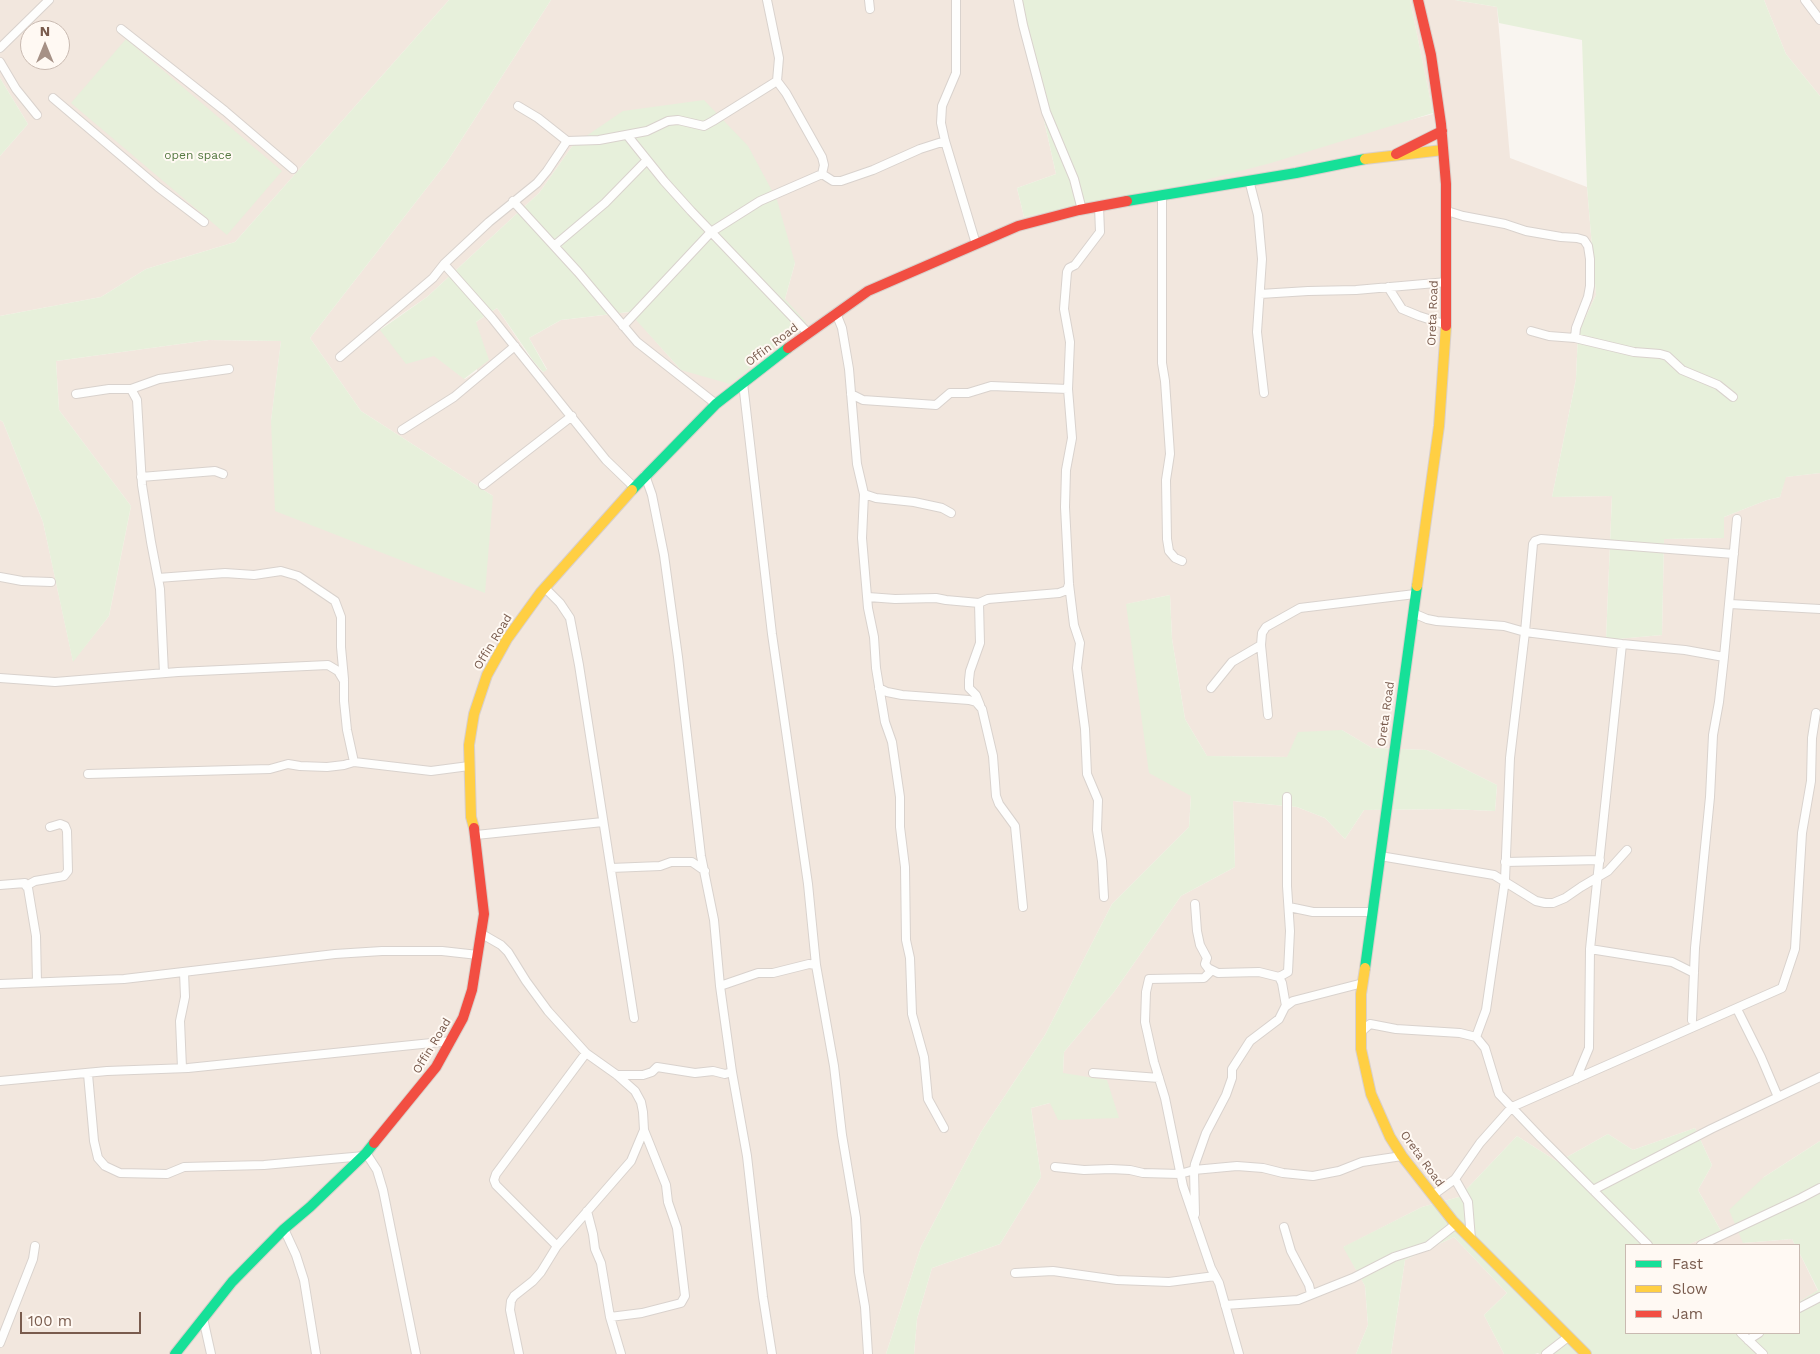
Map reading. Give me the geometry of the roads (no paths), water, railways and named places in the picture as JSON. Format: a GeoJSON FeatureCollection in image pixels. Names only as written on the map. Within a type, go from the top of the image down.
{"type":"FeatureCollection","features":[{"type":"Feature","properties":{"kind":"street"},"geometry":{"type":"LineString","coordinates":[[0,48],[49,0]]}},
{"type":"Feature","properties":{"kind":"street"},"geometry":{"type":"LineString","coordinates":[[767,0],[779,58],[777,81],[786,93],[822,157],[824,165],[822,174]]}},
{"type":"Feature","properties":{"kind":"street"},"geometry":{"type":"LineString","coordinates":[[868,0],[870,9]]}},
{"type":"Feature","properties":{"kind":"street"},"geometry":{"type":"LineString","coordinates":[[956,0],[956,73],[942,106],[941,123],[976,244]]}},
{"type":"Feature","properties":{"kind":"street"},"geometry":{"type":"LineString","coordinates":[[1018,0],[1046,112],[1074,179],[1082,210]]}},
{"type":"Feature","properties":{"kind":"street","name":"Oreta Road"},"geometry":{"type":"LineString","coordinates":[[1418,0],[1431,55],[1442,131],[1447,211],[1446,325],[1439,426],[1363,983],[1361,1048],[1371,1094],[1390,1137],[1402,1156],[1456,1224],[1586,1354]]}},
{"type":"Feature","properties":{"kind":"street"},"geometry":{"type":"LineString","coordinates":[[1806,0],[1820,20]]}},
{"type":"Feature","properties":{"kind":"street"},"geometry":{"type":"LineString","coordinates":[[121,30],[225,111],[293,169]]}},
{"type":"Feature","properties":{"kind":"street"},"geometry":{"type":"LineString","coordinates":[[0,62],[16,89],[37,115]]}},
{"type":"Feature","properties":{"kind":"street"},"geometry":{"type":"LineString","coordinates":[[518,106],[538,118],[567,141],[600,140],[647,131],[668,121],[678,120],[704,126],[777,81]]}},
{"type":"Feature","properties":{"kind":"street"},"geometry":{"type":"LineString","coordinates":[[53,98],[143,175],[204,222]]}},
{"type":"Feature","properties":{"kind":"street"},"geometry":{"type":"LineString","coordinates":[[1396,155],[1442,131]]}},
{"type":"Feature","properties":{"kind":"street"},"geometry":{"type":"LineString","coordinates":[[627,135],[664,181],[808,333]]}},
{"type":"Feature","properties":{"kind":"street"},"geometry":{"type":"LineString","coordinates":[[340,357],[433,278],[444,264],[513,201],[537,183],[567,141]]}},
{"type":"Feature","properties":{"kind":"street"},"geometry":{"type":"LineString","coordinates":[[822,174],[833,181],[841,181],[873,170],[920,149],[945,141]]}},
{"type":"Feature","properties":{"kind":"street"},"geometry":{"type":"LineString","coordinates":[[1396,155],[1410,155],[1442,150]]}},
{"type":"Feature","properties":{"kind":"street","name":"Offin Road"},"geometry":{"type":"LineString","coordinates":[[175,1354],[232,1282],[284,1229],[365,1155],[424,1084],[451,1041],[463,1018],[472,990],[484,914],[476,835],[471,817],[469,745],[474,714],[487,675],[507,639],[545,588],[645,475],[716,404],[778,355],[868,291],[1018,226],[1099,206],[1396,155]]}},
{"type":"Feature","properties":{"kind":"street"},"geometry":{"type":"LineString","coordinates":[[554,246],[605,203],[647,160]]}},
{"type":"Feature","properties":{"kind":"street"},"geometry":{"type":"LineString","coordinates":[[623,326],[711,232],[760,201],[822,174]]}},
{"type":"Feature","properties":{"kind":"street"},"geometry":{"type":"LineString","coordinates":[[1249,180],[1258,215],[1262,259],[1256,332],[1264,393]]}},
{"type":"Feature","properties":{"kind":"street"},"geometry":{"type":"LineString","coordinates":[[1162,195],[1162,363],[1170,454],[1166,480],[1167,539],[1168,551],[1175,558],[1182,561]]}},
{"type":"Feature","properties":{"kind":"street"},"geometry":{"type":"LineString","coordinates":[[513,201],[637,342],[716,404]]}},
{"type":"Feature","properties":{"kind":"street"},"geometry":{"type":"LineString","coordinates":[[1099,206],[1100,232],[1075,265],[1069,268],[1067,272],[1064,309],[1070,342],[1068,389],[1072,438],[1066,470],[1065,507],[1069,584],[1074,625],[1080,644],[1077,668],[1085,728],[1088,774],[1098,800],[1097,830],[1102,861],[1104,897]]}},
{"type":"Feature","properties":{"kind":"street"},"geometry":{"type":"LineString","coordinates":[[1447,211],[1526,231],[1584,240],[1588,246],[1590,259],[1590,286],[1588,297],[1576,328],[1575,338]]}},
{"type":"Feature","properties":{"kind":"street"},"geometry":{"type":"LineString","coordinates":[[444,264],[515,346],[606,460],[634,487]]}},
{"type":"Feature","properties":{"kind":"street"},"geometry":{"type":"LineString","coordinates":[[1260,294],[1447,282]]}},
{"type":"Feature","properties":{"kind":"street"},"geometry":{"type":"LineString","coordinates":[[1388,287],[1402,309],[1446,325]]}},
{"type":"Feature","properties":{"kind":"street"},"geometry":{"type":"LineString","coordinates":[[836,313],[843,336],[849,369],[857,464],[864,494],[862,538],[870,624],[874,636],[879,688],[885,722],[892,742],[900,797],[901,835],[906,867],[906,940],[910,958],[912,1014],[924,1057],[928,1099],[944,1128]]}},
{"type":"Feature","properties":{"kind":"street"},"geometry":{"type":"LineString","coordinates":[[1531,331],[1549,336],[1575,338],[1634,352],[1667,356],[1682,370],[1718,385],[1733,397]]}},
{"type":"Feature","properties":{"kind":"street"},"geometry":{"type":"LineString","coordinates":[[402,430],[454,397],[515,346]]}},
{"type":"Feature","properties":{"kind":"street"},"geometry":{"type":"LineString","coordinates":[[76,394],[109,389],[131,389],[158,378],[229,369]]}},
{"type":"Feature","properties":{"kind":"street"},"geometry":{"type":"LineString","coordinates":[[744,383],[772,634],[808,884],[816,965],[834,1066],[842,1135],[855,1213],[868,1354]]}},
{"type":"Feature","properties":{"kind":"street"},"geometry":{"type":"LineString","coordinates":[[851,394],[863,400],[936,405],[950,393],[968,393],[991,386],[1068,389]]}},
{"type":"Feature","properties":{"kind":"street"},"geometry":{"type":"LineString","coordinates":[[131,389],[137,400],[142,478],[150,542],[160,589],[164,673]]}},
{"type":"Feature","properties":{"kind":"street"},"geometry":{"type":"LineString","coordinates":[[483,485],[572,416]]}},
{"type":"Feature","properties":{"kind":"street"},"geometry":{"type":"LineString","coordinates":[[142,478],[215,471],[223,474]]}},
{"type":"Feature","properties":{"kind":"street"},"geometry":{"type":"LineString","coordinates":[[645,475],[652,495],[664,556],[678,657],[701,856],[714,920],[720,986],[746,1156],[763,1297],[772,1354]]}},
{"type":"Feature","properties":{"kind":"street"},"geometry":{"type":"LineString","coordinates":[[864,494],[876,498],[914,502],[942,508],[951,513]]}},
{"type":"Feature","properties":{"kind":"street"},"geometry":{"type":"LineString","coordinates":[[1692,1020],[1695,948],[1710,797],[1713,734],[1719,702],[1730,604],[1737,519]]}},
{"type":"Feature","properties":{"kind":"street"},"geometry":{"type":"LineString","coordinates":[[1476,1037],[1486,1010],[1504,880],[1510,758],[1533,544],[1541,539],[1734,554]]}},
{"type":"Feature","properties":{"kind":"street"},"geometry":{"type":"LineString","coordinates":[[158,578],[225,573],[254,575],[281,571],[298,576],[336,601],[340,617],[347,730],[354,762]]}},
{"type":"Feature","properties":{"kind":"street"},"geometry":{"type":"LineString","coordinates":[[0,577],[22,581],[51,582]]}},
{"type":"Feature","properties":{"kind":"street"},"geometry":{"type":"LineString","coordinates":[[868,597],[895,599],[936,598],[979,603],[988,599],[1059,593],[1067,590],[1069,584]]}},
{"type":"Feature","properties":{"kind":"street"},"geometry":{"type":"LineString","coordinates":[[545,588],[560,603],[570,618],[580,665],[634,1018]]}},
{"type":"Feature","properties":{"kind":"street"},"geometry":{"type":"LineString","coordinates":[[1268,715],[1261,645],[1262,634],[1266,627],[1297,608],[1415,594]]}},
{"type":"Feature","properties":{"kind":"street"},"geometry":{"type":"LineString","coordinates":[[979,603],[980,643],[970,671],[969,688],[976,695],[981,708],[993,756],[996,796],[999,804],[1015,826],[1023,907]]}},
{"type":"Feature","properties":{"kind":"street"},"geometry":{"type":"LineString","coordinates":[[1730,604],[1820,609]]}},
{"type":"Feature","properties":{"kind":"street"},"geometry":{"type":"LineString","coordinates":[[1412,613],[1437,621],[1504,626],[1525,632],[1685,650],[1724,657]]}},
{"type":"Feature","properties":{"kind":"street"},"geometry":{"type":"LineString","coordinates":[[1576,1079],[1589,1048],[1590,949],[1622,644]]}},
{"type":"Feature","properties":{"kind":"street"},"geometry":{"type":"LineString","coordinates":[[1211,688],[1232,662],[1261,645]]}},
{"type":"Feature","properties":{"kind":"street"},"geometry":{"type":"LineString","coordinates":[[0,678],[55,682],[164,673],[328,665],[338,671],[344,681]]}},
{"type":"Feature","properties":{"kind":"street"},"geometry":{"type":"LineString","coordinates":[[879,688],[902,695],[969,700],[976,702],[981,708]]}},
{"type":"Feature","properties":{"kind":"street"},"geometry":{"type":"LineString","coordinates":[[1433,1195],[1455,1179],[1480,1142],[1512,1107],[1782,988],[1795,949],[1802,833],[1811,781],[1812,738],[1816,713]]}},
{"type":"Feature","properties":{"kind":"street"},"geometry":{"type":"LineString","coordinates":[[88,774],[270,769],[288,764],[327,767],[354,762],[431,771],[469,766]]}},
{"type":"Feature","properties":{"kind":"street"},"geometry":{"type":"LineString","coordinates":[[1194,904],[1200,945],[1207,958],[1205,964],[1211,971],[1218,973],[1259,972],[1279,977],[1288,972],[1290,931],[1287,797]]}},
{"type":"Feature","properties":{"kind":"street"},"geometry":{"type":"LineString","coordinates":[[476,835],[604,822]]}},
{"type":"Feature","properties":{"kind":"street"},"geometry":{"type":"LineString","coordinates":[[26,886],[35,881],[64,876],[68,871],[65,826],[60,824],[50,827]]}},
{"type":"Feature","properties":{"kind":"street"},"geometry":{"type":"LineString","coordinates":[[1380,856],[1494,874],[1536,901],[1545,903],[1565,898],[1615,865],[1627,850]]}},
{"type":"Feature","properties":{"kind":"street"},"geometry":{"type":"LineString","coordinates":[[1505,862],[1600,860]]}},
{"type":"Feature","properties":{"kind":"street"},"geometry":{"type":"LineString","coordinates":[[611,868],[660,866],[670,862],[692,862],[705,871]]}},
{"type":"Feature","properties":{"kind":"street"},"geometry":{"type":"LineString","coordinates":[[0,886],[25,883],[36,936],[37,982]]}},
{"type":"Feature","properties":{"kind":"street"},"geometry":{"type":"LineString","coordinates":[[1289,907],[1313,912],[1372,912]]}},
{"type":"Feature","properties":{"kind":"street"},"geometry":{"type":"LineString","coordinates":[[482,934],[501,945],[508,952],[548,1011],[586,1053],[617,1075],[635,1091],[641,1102],[644,1130],[666,1185],[668,1202],[677,1228],[685,1296],[682,1303],[642,1313],[610,1316]]}},
{"type":"Feature","properties":{"kind":"street"},"geometry":{"type":"LineString","coordinates":[[1590,949],[1672,962],[1694,974]]}},
{"type":"Feature","properties":{"kind":"street"},"geometry":{"type":"LineString","coordinates":[[0,984],[115,979],[335,954],[382,951],[442,951],[478,955]]}},
{"type":"Feature","properties":{"kind":"street"},"geometry":{"type":"LineString","coordinates":[[720,986],[758,973],[773,973],[809,964],[816,965]]}},
{"type":"Feature","properties":{"kind":"street"},"geometry":{"type":"LineString","coordinates":[[1211,971],[1204,978],[1149,980],[1146,992],[1145,1022],[1158,1078],[1165,1098],[1180,1174],[1219,1283],[1239,1354]]}},
{"type":"Feature","properties":{"kind":"street"},"geometry":{"type":"LineString","coordinates":[[182,1068],[180,1021],[185,997],[184,972]]}},
{"type":"Feature","properties":{"kind":"street"},"geometry":{"type":"LineString","coordinates":[[1279,977],[1282,983],[1286,1006]]}},
{"type":"Feature","properties":{"kind":"street"},"geometry":{"type":"LineString","coordinates":[[1196,1222],[1194,1170],[1206,1133],[1226,1095],[1232,1078],[1232,1069],[1250,1041],[1279,1019],[1286,1006],[1293,1001],[1363,983]]}},
{"type":"Feature","properties":{"kind":"street"},"geometry":{"type":"LineString","coordinates":[[1737,1009],[1761,1056],[1778,1097]]}},
{"type":"Feature","properties":{"kind":"street"},"geometry":{"type":"LineString","coordinates":[[1361,1032],[1370,1024],[1396,1029],[1460,1033],[1476,1037],[1485,1048],[1500,1094],[1541,1138],[1647,1244]]}},
{"type":"Feature","properties":{"kind":"street"},"geometry":{"type":"LineString","coordinates":[[0,1081],[182,1068],[451,1041]]}},
{"type":"Feature","properties":{"kind":"street"},"geometry":{"type":"LineString","coordinates":[[557,1246],[496,1185],[494,1180],[496,1174],[586,1053]]}},
{"type":"Feature","properties":{"kind":"street"},"geometry":{"type":"LineString","coordinates":[[617,1075],[643,1076],[652,1072],[657,1067],[695,1073],[713,1071],[725,1074],[732,1072]]}},
{"type":"Feature","properties":{"kind":"street"},"geometry":{"type":"LineString","coordinates":[[88,1074],[94,1141],[98,1158],[105,1166],[120,1173],[167,1174],[184,1167],[264,1164],[365,1155],[377,1170],[383,1190],[416,1354]]}},
{"type":"Feature","properties":{"kind":"street"},"geometry":{"type":"LineString","coordinates":[[1093,1074],[1158,1078]]}},
{"type":"Feature","properties":{"kind":"street"},"geometry":{"type":"LineString","coordinates":[[1594,1190],[1711,1129],[1820,1077]]}},
{"type":"Feature","properties":{"kind":"street"},"geometry":{"type":"LineString","coordinates":[[519,1354],[510,1310],[511,1301],[520,1290],[533,1281],[541,1272],[557,1246],[631,1161],[644,1130]]}},
{"type":"Feature","properties":{"kind":"street"},"geometry":{"type":"LineString","coordinates":[[1055,1167],[1084,1170],[1111,1168],[1143,1173],[1180,1174],[1194,1170],[1237,1166],[1313,1176],[1339,1171],[1362,1162],[1402,1156]]}},
{"type":"Feature","properties":{"kind":"street"},"geometry":{"type":"LineString","coordinates":[[1455,1179],[1468,1202],[1471,1239]]}},
{"type":"Feature","properties":{"kind":"street"},"geometry":{"type":"LineString","coordinates":[[1703,1244],[1820,1188]]}},
{"type":"Feature","properties":{"kind":"street"},"geometry":{"type":"LineString","coordinates":[[587,1211],[595,1249],[604,1275],[610,1316],[621,1354]]}},
{"type":"Feature","properties":{"kind":"street"},"geometry":{"type":"LineString","coordinates":[[1225,1305],[1294,1300],[1353,1278],[1394,1257],[1428,1246],[1456,1224]]}},
{"type":"Feature","properties":{"kind":"street"},"geometry":{"type":"LineString","coordinates":[[1284,1226],[1291,1252],[1309,1285],[1311,1294]]}},
{"type":"Feature","properties":{"kind":"street"},"geometry":{"type":"LineString","coordinates":[[284,1229],[296,1255],[304,1280],[316,1354]]}},
{"type":"Feature","properties":{"kind":"street"},"geometry":{"type":"LineString","coordinates":[[0,1343],[33,1259],[35,1246]]}},
{"type":"Feature","properties":{"kind":"street"},"geometry":{"type":"LineString","coordinates":[[1015,1273],[1053,1271],[1117,1280],[1169,1282],[1215,1276]]}},
{"type":"Feature","properties":{"kind":"street"},"geometry":{"type":"LineString","coordinates":[[1800,1307],[1820,1297]]}},
{"type":"Feature","properties":{"kind":"street"},"geometry":{"type":"LineString","coordinates":[[203,1318],[211,1354]]}},
{"type":"Feature","properties":{"kind":"street"},"geometry":{"type":"LineString","coordinates":[[1742,1334],[1763,1354]]}},
{"type":"Feature","properties":{"kind":"street"},"geometry":{"type":"LineString","coordinates":[[1748,1340],[1757,1334]]}},
{"type":"Feature","properties":{"kind":"street"},"geometry":{"type":"LineString","coordinates":[[1546,1354],[1568,1336]]}},
{"type":"Feature","properties":{"kind":"park label","name":"open space"},"geometry":{"type":"Point","coordinates":[198,155]}}]}
